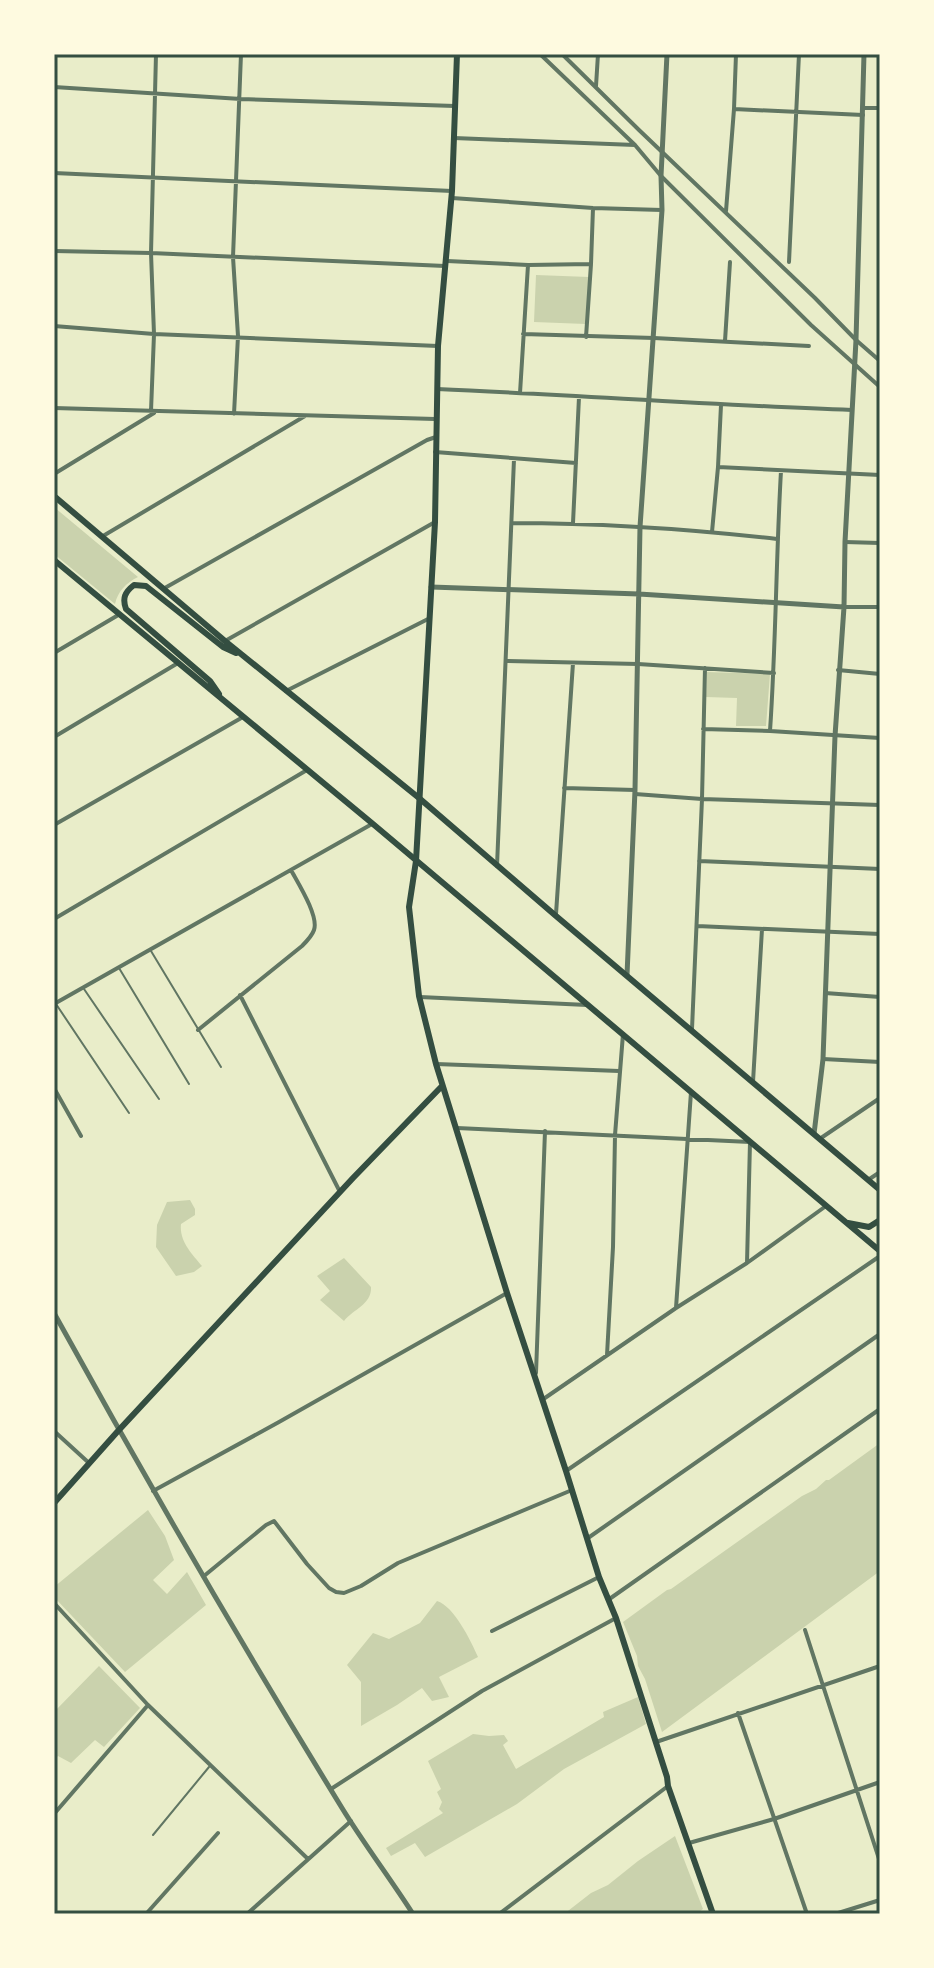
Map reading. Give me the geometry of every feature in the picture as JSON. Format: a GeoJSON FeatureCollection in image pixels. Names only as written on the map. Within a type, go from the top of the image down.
{"type":"FeatureCollection","features":[{"type":"Feature","properties":{"kind":"main road"},"geometry":{"type":"LineString","coordinates":[[457,54],[452,194],[438,346],[435,522],[416,861],[409,907],[419,996],[442,1086],[507,1293],[599,1577],[616,1618],[668,1786],[713,1914]]}},
{"type":"Feature","properties":{"kind":"main road"},"geometry":{"type":"LineString","coordinates":[[54,496],[225,641],[419,798],[880,1190]]}},
{"type":"Feature","properties":{"kind":"main road"},"geometry":{"type":"LineString","coordinates":[[55,562],[373,824],[880,1253]]}},
{"type":"Feature","properties":{"kind":"main road"},"geometry":{"type":"LineString","coordinates":[[223,700],[210,681],[126,609],[123,601],[125,593],[134,585],[146,586],[223,647],[246,658]]}},
{"type":"Feature","properties":{"kind":"main road"},"geometry":{"type":"LineString","coordinates":[[54,1503],[340,1192],[442,1086]]}},
{"type":"Feature","properties":{"kind":"main road"},"geometry":{"type":"LineString","coordinates":[[845,1222],[869,1227],[880,1220]]}},
{"type":"Feature","properties":{"kind":"street"},"geometry":{"type":"LineString","coordinates":[[154,412],[151,253],[156,54]]}},
{"type":"Feature","properties":{"kind":"street"},"geometry":{"type":"LineString","coordinates":[[234,414],[238,336],[233,257],[241,54]]}},
{"type":"Feature","properties":{"kind":"street"},"geometry":{"type":"LineString","coordinates":[[540,54],[635,145],[661,176],[811,325],[880,387]]}},
{"type":"Feature","properties":{"kind":"street"},"geometry":{"type":"LineString","coordinates":[[562,54],[880,361]]}},
{"type":"Feature","properties":{"kind":"street"},"geometry":{"type":"LineString","coordinates":[[596,86],[598,54]]}},
{"type":"Feature","properties":{"kind":"street"},"geometry":{"type":"LineString","coordinates":[[627,975],[635,792],[640,527],[662,210],[667,54]]}},
{"type":"Feature","properties":{"kind":"street"},"geometry":{"type":"LineString","coordinates":[[726,211],[736,54]]}},
{"type":"Feature","properties":{"kind":"street"},"geometry":{"type":"LineString","coordinates":[[789,262],[799,54]]}},
{"type":"Feature","properties":{"kind":"street"},"geometry":{"type":"LineString","coordinates":[[816,1137],[823,1059],[838,670],[844,607],[855,365],[864,54]]}},
{"type":"Feature","properties":{"kind":"street"},"geometry":{"type":"LineString","coordinates":[[54,87],[155,95],[456,106]]}},
{"type":"Feature","properties":{"kind":"street"},"geometry":{"type":"LineString","coordinates":[[734,109],[864,112],[880,108]]}},
{"type":"Feature","properties":{"kind":"street"},"geometry":{"type":"LineString","coordinates":[[454,138],[635,145]]}},
{"type":"Feature","properties":{"kind":"street"},"geometry":{"type":"LineString","coordinates":[[54,173],[452,194],[593,208],[662,210]]}},
{"type":"Feature","properties":{"kind":"street"},"geometry":{"type":"LineString","coordinates":[[586,337],[593,208]]}},
{"type":"Feature","properties":{"kind":"street"},"geometry":{"type":"LineString","coordinates":[[54,251],[445,263],[591,264]]}},
{"type":"Feature","properties":{"kind":"street"},"geometry":{"type":"LineString","coordinates":[[725,341],[730,262]]}},
{"type":"Feature","properties":{"kind":"street"},"geometry":{"type":"LineString","coordinates":[[520,393],[528,265]]}},
{"type":"Feature","properties":{"kind":"street"},"geometry":{"type":"LineString","coordinates":[[54,326],[154,334],[438,346]]}},
{"type":"Feature","properties":{"kind":"street"},"geometry":{"type":"LineString","coordinates":[[523,334],[809,346]]}},
{"type":"Feature","properties":{"kind":"street"},"geometry":{"type":"LineString","coordinates":[[437,389],[852,410]]}},
{"type":"Feature","properties":{"kind":"street"},"geometry":{"type":"LineString","coordinates":[[573,523],[579,397]]}},
{"type":"Feature","properties":{"kind":"street"},"geometry":{"type":"LineString","coordinates":[[712,532],[721,405]]}},
{"type":"Feature","properties":{"kind":"street"},"geometry":{"type":"LineString","coordinates":[[54,408],[436,419]]}},
{"type":"Feature","properties":{"kind":"street"},"geometry":{"type":"LineString","coordinates":[[54,474],[154,412]]}},
{"type":"Feature","properties":{"kind":"street"},"geometry":{"type":"LineString","coordinates":[[101,537],[305,416]]}},
{"type":"Feature","properties":{"kind":"street"},"geometry":{"type":"LineString","coordinates":[[163,589],[436,437]]}},
{"type":"Feature","properties":{"kind":"street"},"geometry":{"type":"LineString","coordinates":[[435,452],[576,463]]}},
{"type":"Feature","properties":{"kind":"street"},"geometry":{"type":"LineString","coordinates":[[497,866],[514,459]]}},
{"type":"Feature","properties":{"kind":"street"},"geometry":{"type":"LineString","coordinates":[[718,467],[880,475]]}},
{"type":"Feature","properties":{"kind":"street"},"geometry":{"type":"LineString","coordinates":[[770,731],[781,471]]}},
{"type":"Feature","properties":{"kind":"street"},"geometry":{"type":"LineString","coordinates":[[225,641],[435,522]]}},
{"type":"Feature","properties":{"kind":"street"},"geometry":{"type":"LineString","coordinates":[[512,523],[640,527],[777,539]]}},
{"type":"Feature","properties":{"kind":"street"},"geometry":{"type":"LineString","coordinates":[[845,542],[880,543]]}},
{"type":"Feature","properties":{"kind":"street"},"geometry":{"type":"LineString","coordinates":[[431,587],[880,607]]}},
{"type":"Feature","properties":{"kind":"street"},"geometry":{"type":"LineString","coordinates":[[54,653],[120,614]]}},
{"type":"Feature","properties":{"kind":"street"},"geometry":{"type":"LineString","coordinates":[[286,691],[428,619]]}},
{"type":"Feature","properties":{"kind":"street"},"geometry":{"type":"LineString","coordinates":[[506,661],[638,664],[774,673]]}},
{"type":"Feature","properties":{"kind":"street"},"geometry":{"type":"LineString","coordinates":[[556,916],[573,662]]}},
{"type":"Feature","properties":{"kind":"street"},"geometry":{"type":"LineString","coordinates":[[54,737],[178,663]]}},
{"type":"Feature","properties":{"kind":"street"},"geometry":{"type":"LineString","coordinates":[[692,1031],[705,668]]}},
{"type":"Feature","properties":{"kind":"street"},"geometry":{"type":"LineString","coordinates":[[838,670],[880,674]]}},
{"type":"Feature","properties":{"kind":"street"},"geometry":{"type":"LineString","coordinates":[[54,825],[244,717]]}},
{"type":"Feature","properties":{"kind":"street"},"geometry":{"type":"LineString","coordinates":[[703,729],[880,738]]}},
{"type":"Feature","properties":{"kind":"street"},"geometry":{"type":"LineString","coordinates":[[54,919],[307,770]]}},
{"type":"Feature","properties":{"kind":"street"},"geometry":{"type":"LineString","coordinates":[[564,788],[702,799],[880,805]]}},
{"type":"Feature","properties":{"kind":"street"},"geometry":{"type":"LineString","coordinates":[[55,1004],[373,824]]}},
{"type":"Feature","properties":{"kind":"street"},"geometry":{"type":"LineString","coordinates":[[699,861],[880,869]]}},
{"type":"Feature","properties":{"kind":"street"},"geometry":{"type":"LineString","coordinates":[[198,1030],[302,946],[315,930],[314,916],[291,870]]}},
{"type":"Feature","properties":{"kind":"street"},"geometry":{"type":"LineString","coordinates":[[697,926],[880,934]]}},
{"type":"Feature","properties":{"kind":"street"},"geometry":{"type":"LineString","coordinates":[[753,1082],[762,929]]}},
{"type":"Feature","properties":{"kind":"street"},"geometry":{"type":"LineString","coordinates":[[825,993],[880,997]]}},
{"type":"Feature","properties":{"kind":"street"},"geometry":{"type":"LineString","coordinates":[[240,995],[340,1192]]}},
{"type":"Feature","properties":{"kind":"street"},"geometry":{"type":"LineString","coordinates":[[419,996],[590,1006]]}},
{"type":"Feature","properties":{"kind":"street"},"geometry":{"type":"LineString","coordinates":[[607,1355],[615,1135],[623,1034]]}},
{"type":"Feature","properties":{"kind":"street"},"geometry":{"type":"LineString","coordinates":[[823,1059],[880,1062]]}},
{"type":"Feature","properties":{"kind":"street"},"geometry":{"type":"LineString","coordinates":[[436,1064],[619,1071]]}},
{"type":"Feature","properties":{"kind":"street"},"geometry":{"type":"LineString","coordinates":[[54,1088],[81,1136]]}},
{"type":"Feature","properties":{"kind":"street"},"geometry":{"type":"LineString","coordinates":[[676,1308],[691,1092]]}},
{"type":"Feature","properties":{"kind":"street"},"geometry":{"type":"LineString","coordinates":[[816,1137],[880,1098]]}},
{"type":"Feature","properties":{"kind":"street"},"geometry":{"type":"LineString","coordinates":[[455,1127],[750,1142],[747,1263]]}},
{"type":"Feature","properties":{"kind":"street"},"geometry":{"type":"LineString","coordinates":[[535,1380],[545,1131]]}},
{"type":"Feature","properties":{"kind":"street"},"geometry":{"type":"LineString","coordinates":[[868,1180],[880,1172]]}},
{"type":"Feature","properties":{"kind":"street"},"geometry":{"type":"LineString","coordinates":[[542,1400],[747,1263],[826,1206]]}},
{"type":"Feature","properties":{"kind":"street"},"geometry":{"type":"LineString","coordinates":[[566,1471],[880,1253]]}},
{"type":"Feature","properties":{"kind":"street"},"geometry":{"type":"LineString","coordinates":[[153,1491],[507,1293]]}},
{"type":"Feature","properties":{"kind":"street"},"geometry":{"type":"LineString","coordinates":[[54,1313],[118,1431],[331,1789],[413,1914]]}},
{"type":"Feature","properties":{"kind":"street"},"geometry":{"type":"LineString","coordinates":[[588,1538],[880,1334]]}},
{"type":"Feature","properties":{"kind":"street"},"geometry":{"type":"LineString","coordinates":[[608,1600],[880,1409]]}},
{"type":"Feature","properties":{"kind":"street"},"geometry":{"type":"LineString","coordinates":[[54,1431],[89,1463]]}},
{"type":"Feature","properties":{"kind":"street"},"geometry":{"type":"LineString","coordinates":[[204,1576],[274,1521],[329,1588],[344,1593],[398,1563],[572,1490]]}},
{"type":"Feature","properties":{"kind":"street"},"geometry":{"type":"LineString","coordinates":[[492,1631],[599,1577]]}},
{"type":"Feature","properties":{"kind":"street"},"geometry":{"type":"LineString","coordinates":[[54,1603],[148,1705],[308,1859]]}},
{"type":"Feature","properties":{"kind":"street"},"geometry":{"type":"LineString","coordinates":[[331,1789],[482,1691],[616,1618]]}},
{"type":"Feature","properties":{"kind":"street"},"geometry":{"type":"LineString","coordinates":[[805,1630],[880,1862]]}},
{"type":"Feature","properties":{"kind":"street"},"geometry":{"type":"LineString","coordinates":[[656,1742],[880,1666]]}},
{"type":"Feature","properties":{"kind":"street"},"geometry":{"type":"LineString","coordinates":[[54,1814],[148,1705]]}},
{"type":"Feature","properties":{"kind":"street"},"geometry":{"type":"LineString","coordinates":[[738,1713],[807,1914]]}},
{"type":"Feature","properties":{"kind":"street"},"geometry":{"type":"LineString","coordinates":[[689,1843],[774,1819],[880,1782]]}},
{"type":"Feature","properties":{"kind":"street"},"geometry":{"type":"LineString","coordinates":[[499,1914],[668,1786]]}},
{"type":"Feature","properties":{"kind":"street"},"geometry":{"type":"LineString","coordinates":[[247,1914],[351,1821]]}},
{"type":"Feature","properties":{"kind":"street"},"geometry":{"type":"LineString","coordinates":[[146,1914],[218,1833]]}},
{"type":"Feature","properties":{"kind":"street"},"geometry":{"type":"LineString","coordinates":[[835,1914],[880,1900]]}},
{"type":"Feature","properties":{"kind":"lane"},"geometry":{"type":"LineString","coordinates":[[150,950],[221,1067]]}},
{"type":"Feature","properties":{"kind":"lane"},"geometry":{"type":"LineString","coordinates":[[119,967],[189,1084]]}},
{"type":"Feature","properties":{"kind":"lane"},"geometry":{"type":"LineString","coordinates":[[83,988],[159,1099]]}},
{"type":"Feature","properties":{"kind":"lane"},"geometry":{"type":"LineString","coordinates":[[55,1004],[129,1113]]}},
{"type":"Feature","properties":{"kind":"lane"},"geometry":{"type":"LineString","coordinates":[[153,1835],[210,1766]]}},
{"type":"Feature","properties":{"kind":"green space"},"geometry":{"type":"Polygon","coordinates":[[[536,275],[589,277],[586,324],[534,322],[536,275]]]}},
{"type":"Feature","properties":{"kind":"green space"},"geometry":{"type":"Polygon","coordinates":[[[54,507],[138,577],[123,588],[115,604],[54,554],[54,507]]]}},
{"type":"Feature","properties":{"kind":"green space"},"geometry":{"type":"Polygon","coordinates":[[[707,672],[770,674],[766,726],[736,726],[737,698],[706,697],[707,672]]]}},
{"type":"Feature","properties":{"kind":"green space"},"geometry":{"type":"Polygon","coordinates":[[[190,1200],[195,1215],[181,1224],[182,1236],[202,1266],[194,1272],[176,1276],[156,1247],[157,1225],[167,1202],[190,1200]]]}},
{"type":"Feature","properties":{"kind":"green space"},"geometry":{"type":"Polygon","coordinates":[[[344,1258],[371,1287],[371,1293],[366,1302],[344,1321],[320,1300],[330,1291],[317,1276],[344,1258]]]}},
{"type":"Feature","properties":{"kind":"green space"},"geometry":{"type":"Polygon","coordinates":[[[880,1443],[880,1571],[662,1732],[623,1622],[880,1443]]]}},
{"type":"Feature","properties":{"kind":"green space"},"geometry":{"type":"Polygon","coordinates":[[[148,1510],[165,1536],[174,1560],[153,1580],[167,1594],[187,1572],[206,1605],[125,1672],[54,1597],[54,1587],[148,1510]]]}},
{"type":"Feature","properties":{"kind":"green space"},"geometry":{"type":"Polygon","coordinates":[[[437,1601],[456,1617],[478,1657],[439,1677],[449,1697],[432,1701],[422,1688],[361,1726],[361,1682],[347,1665],[373,1633],[389,1639],[420,1623],[437,1601]]]}},
{"type":"Feature","properties":{"kind":"green space"},"geometry":{"type":"Polygon","coordinates":[[[99,1666],[140,1708],[104,1747],[95,1740],[71,1763],[58,1756],[54,1760],[54,1712],[99,1666]]]}},
{"type":"Feature","properties":{"kind":"green space"},"geometry":{"type":"Polygon","coordinates":[[[638,1697],[646,1724],[564,1769],[517,1804],[425,1857],[415,1843],[391,1856],[386,1848],[443,1813],[439,1809],[442,1802],[437,1792],[441,1789],[428,1761],[473,1734],[504,1735],[508,1741],[503,1745],[516,1769],[604,1717],[603,1712],[638,1697]]]}},
{"type":"Feature","properties":{"kind":"green space"},"geometry":{"type":"Polygon","coordinates":[[[675,1836],[703,1909],[696,1914],[564,1914],[591,1893],[608,1885],[675,1836]]]}}]}
